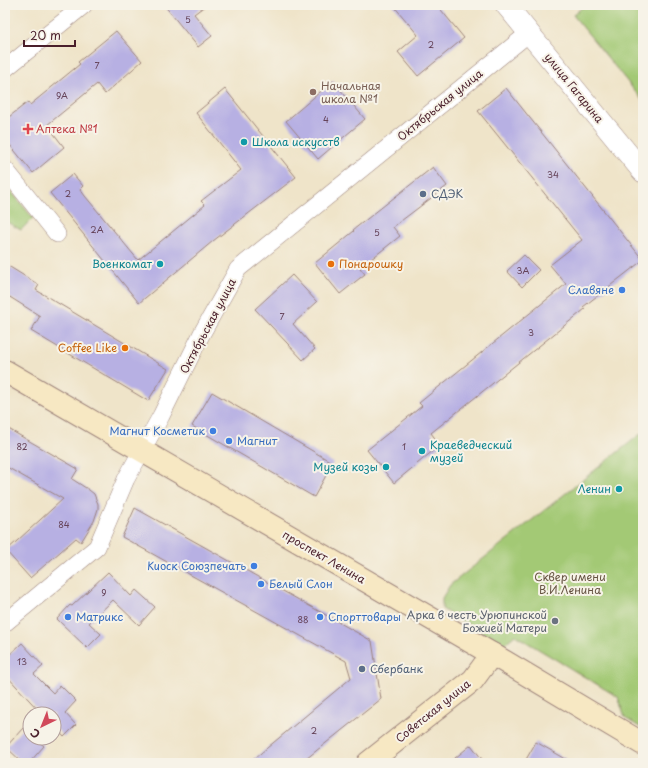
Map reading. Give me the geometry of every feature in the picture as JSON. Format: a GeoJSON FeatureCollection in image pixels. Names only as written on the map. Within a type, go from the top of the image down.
{"type":"FeatureCollection","features":[{"type":"Feature","properties":{"kind":"main road","name":"проспект Ленина"},"geometry":{"type":"LineString","coordinates":[[5,371],[492,654],[643,744]]}},
{"type":"Feature","properties":{"kind":"main road","name":"Советская улица"},"geometry":{"type":"LineString","coordinates":[[368,763],[473,680],[492,654]]}},
{"type":"Feature","properties":{"kind":"street"},"geometry":{"type":"LineString","coordinates":[[5,69],[84,5]]}},
{"type":"Feature","properties":{"kind":"street","name":"улица Гагарина"},"geometry":{"type":"LineString","coordinates":[[506,5],[643,172]]}},
{"type":"Feature","properties":{"kind":"street","name":"Октябрьская улица"},"geometry":{"type":"LineString","coordinates":[[5,623],[98,547],[126,479],[161,416],[202,333],[238,269],[529,32]]}},
{"type":"Feature","properties":{"kind":"street"},"geometry":{"type":"LineString","coordinates":[[5,169],[57,234]]}},
{"type":"Feature","properties":{"kind":"green space"},"geometry":{"type":"Polygon","coordinates":[[[585,5],[643,5],[643,101],[573,15],[585,5]]]}},
{"type":"Feature","properties":{"kind":"green space"},"geometry":{"type":"Polygon","coordinates":[[[5,184],[33,218],[21,230],[5,221],[5,184]]]}},
{"type":"Feature","properties":{"kind":"green space","name":"Сквер имени В.И.Ленина"},"geometry":{"type":"Polygon","coordinates":[[[643,432],[643,729],[625,718],[618,697],[515,635],[503,645],[442,609],[442,598],[450,585],[643,432]]]}},
{"type":"Feature","properties":{"kind":"building"},"geometry":{"type":"Polygon","coordinates":[[[164,5],[206,5],[194,14],[212,36],[198,47],[164,5]]]}},
{"type":"Feature","properties":{"kind":"building"},"geometry":{"type":"Polygon","coordinates":[[[393,5],[437,5],[464,38],[418,76],[398,52],[418,35],[393,5]]]}},
{"type":"Feature","properties":{"kind":"building"},"geometry":{"type":"Polygon","coordinates":[[[116,31],[142,61],[105,94],[97,84],[47,125],[64,147],[33,173],[5,139],[5,120],[28,102],[30,105],[80,64],[78,62],[116,31]]]}},
{"type":"Feature","properties":{"kind":"building"},"geometry":{"type":"Polygon","coordinates":[[[333,81],[365,119],[318,159],[286,121],[333,81]]]}},
{"type":"Feature","properties":{"kind":"building"},"geometry":{"type":"Polygon","coordinates":[[[506,88],[643,260],[583,307],[585,309],[431,433],[440,445],[394,483],[367,450],[422,406],[419,403],[566,284],[550,265],[582,240],[478,111],[506,88]]]}},
{"type":"Feature","properties":{"kind":"building"},"geometry":{"type":"Polygon","coordinates":[[[225,89],[296,177],[213,241],[139,303],[50,193],[73,174],[83,186],[80,189],[85,196],[138,260],[205,205],[201,201],[241,170],[196,113],[225,89]]]}},
{"type":"Feature","properties":{"kind":"building"},"geometry":{"type":"Polygon","coordinates":[[[433,167],[447,186],[393,227],[400,236],[360,268],[365,274],[340,294],[315,263],[354,231],[353,230],[433,167]]]}},
{"type":"Feature","properties":{"kind":"building"},"geometry":{"type":"Polygon","coordinates":[[[524,255],[539,270],[522,287],[507,271],[524,255]]]}},
{"type":"Feature","properties":{"kind":"building"},"geometry":{"type":"Polygon","coordinates":[[[5,264],[39,285],[36,290],[168,369],[148,401],[31,331],[40,316],[5,294],[5,264]]]}},
{"type":"Feature","properties":{"kind":"building"},"geometry":{"type":"Polygon","coordinates":[[[292,275],[317,302],[293,324],[315,349],[303,360],[255,309],[292,275]]]}},
{"type":"Feature","properties":{"kind":"building"},"geometry":{"type":"Polygon","coordinates":[[[212,392],[333,463],[314,497],[192,426],[212,392]]]}},
{"type":"Feature","properties":{"kind":"building"},"geometry":{"type":"Polygon","coordinates":[[[5,427],[78,469],[72,479],[94,494],[98,504],[94,521],[81,542],[76,538],[30,578],[6,551],[63,499],[5,466],[5,427]]]}},
{"type":"Feature","properties":{"kind":"building"},"geometry":{"type":"Polygon","coordinates":[[[135,508],[372,641],[381,699],[301,763],[249,763],[351,678],[346,661],[122,537],[135,508]]]}},
{"type":"Feature","properties":{"kind":"building"},"geometry":{"type":"Polygon","coordinates":[[[108,572],[131,596],[136,590],[155,607],[139,625],[113,600],[89,623],[101,634],[87,648],[57,619],[70,605],[72,606],[108,572]]]}},
{"type":"Feature","properties":{"kind":"building"},"geometry":{"type":"Polygon","coordinates":[[[22,643],[43,666],[34,674],[53,693],[60,685],[76,701],[65,713],[76,725],[64,737],[62,735],[62,706],[35,706],[5,674],[5,659],[22,643]]]}},
{"type":"Feature","properties":{"kind":"building"},"geometry":{"type":"Polygon","coordinates":[[[22,729],[22,746],[44,746],[29,763],[23,763],[6,747],[22,729]]]}},
{"type":"Feature","properties":{"kind":"building"},"geometry":{"type":"Polygon","coordinates":[[[536,742],[573,763],[524,763],[536,742]]]}},
{"type":"Feature","properties":{"kind":"building"},"geometry":{"type":"Polygon","coordinates":[[[471,745],[485,763],[449,763],[471,745]]]}},
{"type":"Feature","properties":{"kind":"place","name":"Начальная школа №1"},"geometry":{"type":"Point","coordinates":[313,92]}},
{"type":"Feature","properties":{"kind":"place","name":"Аптека №1"},"geometry":{"type":"Point","coordinates":[28,129]}},
{"type":"Feature","properties":{"kind":"place","name":"Школа искусств"},"geometry":{"type":"Point","coordinates":[244,142]}},
{"type":"Feature","properties":{"kind":"place","name":"СДЭК"},"geometry":{"type":"Point","coordinates":[423,194]}},
{"type":"Feature","properties":{"kind":"place","name":"Военкомат"},"geometry":{"type":"Point","coordinates":[160,264]}},
{"type":"Feature","properties":{"kind":"place","name":"Понарошку"},"geometry":{"type":"Point","coordinates":[331,264]}},
{"type":"Feature","properties":{"kind":"place","name":"Славяне"},"geometry":{"type":"Point","coordinates":[622,290]}},
{"type":"Feature","properties":{"kind":"place","name":"Coffee Like"},"geometry":{"type":"Point","coordinates":[125,348]}},
{"type":"Feature","properties":{"kind":"place","name":"Магнит Косметик"},"geometry":{"type":"Point","coordinates":[213,431]}},
{"type":"Feature","properties":{"kind":"place","name":"Магнит"},"geometry":{"type":"Point","coordinates":[229,441]}},
{"type":"Feature","properties":{"kind":"place","name":"Краеведческий музей"},"geometry":{"type":"Point","coordinates":[422,451]}},
{"type":"Feature","properties":{"kind":"place","name":"Музей козы"},"geometry":{"type":"Point","coordinates":[386,467]}},
{"type":"Feature","properties":{"kind":"place","name":"Ленин"},"geometry":{"type":"Point","coordinates":[619,489]}},
{"type":"Feature","properties":{"kind":"place","name":"Киоск Союзпечать"},"geometry":{"type":"Point","coordinates":[254,566]}},
{"type":"Feature","properties":{"kind":"place","name":"Белый Слон"},"geometry":{"type":"Point","coordinates":[261,584]}},
{"type":"Feature","properties":{"kind":"place","name":"Матрикс"},"geometry":{"type":"Point","coordinates":[68,617]}},
{"type":"Feature","properties":{"kind":"place","name":"Спорттовары"},"geometry":{"type":"Point","coordinates":[320,617]}},
{"type":"Feature","properties":{"kind":"place","name":"Арка в честь Урюпинской Божией Матери"},"geometry":{"type":"Point","coordinates":[555,621]}},
{"type":"Feature","properties":{"kind":"place","name":"Сбербанк"},"geometry":{"type":"Point","coordinates":[362,669]}}]}
